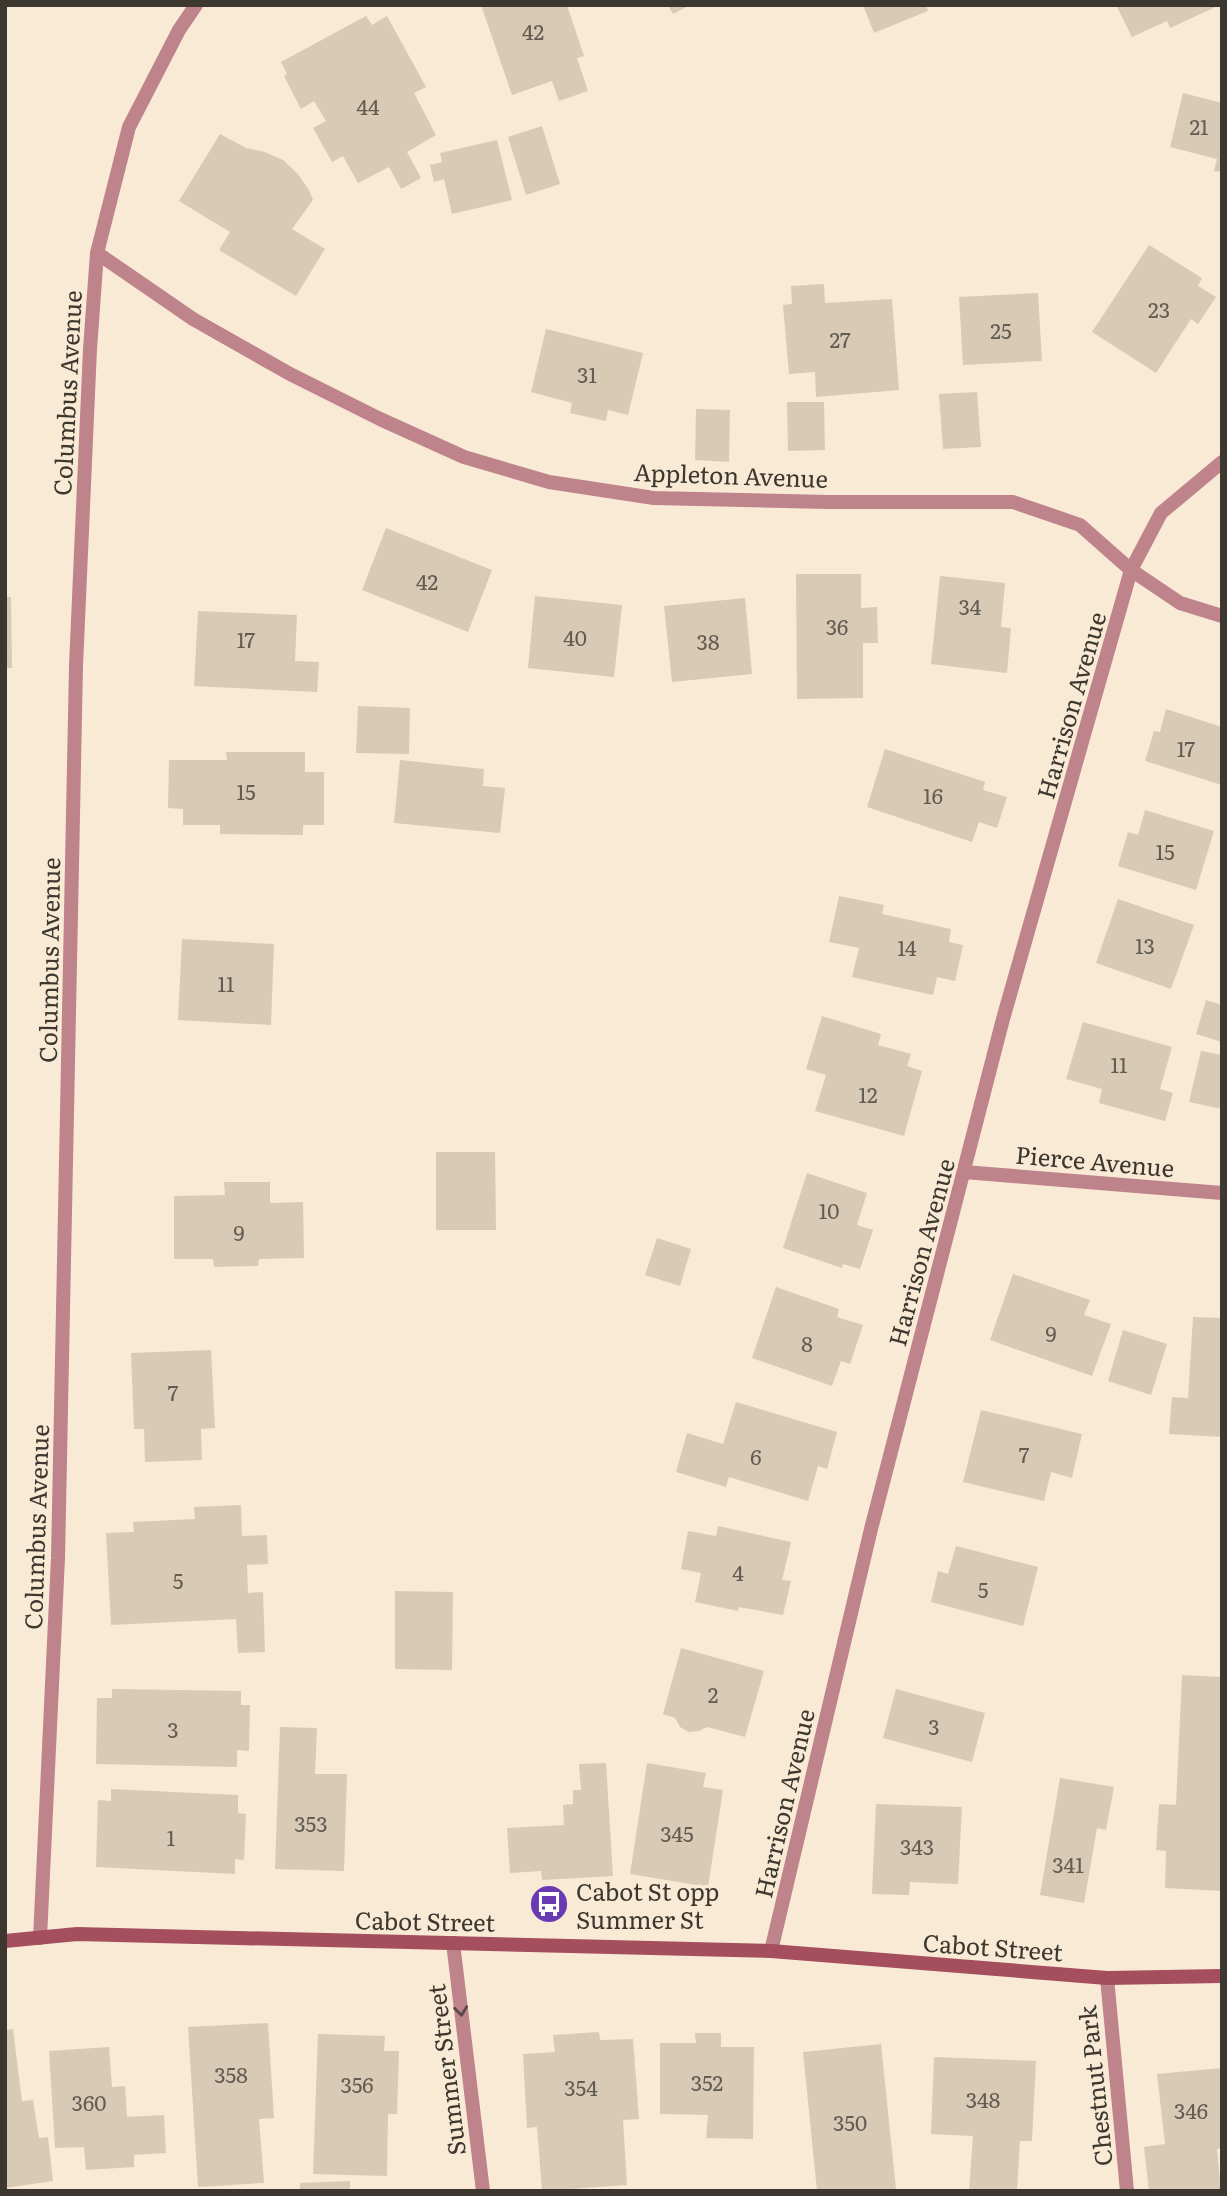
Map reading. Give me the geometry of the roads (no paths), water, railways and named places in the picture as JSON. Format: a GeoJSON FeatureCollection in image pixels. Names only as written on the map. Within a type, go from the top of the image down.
{"type":"FeatureCollection","features":[{"type":"Feature","properties":{"kind":"main road","name":"Cabot Street"},"geometry":{"type":"LineString","coordinates":[[5,1941],[77,1934],[771,1951],[1107,1978],[1222,1976]]}},
{"type":"Feature","properties":{"kind":"street","name":"Columbus Avenue"},"geometry":{"type":"LineString","coordinates":[[40,1938],[58,1558],[76,666],[89,362],[97,253],[129,127],[179,30],[196,5]]}},
{"type":"Feature","properties":{"kind":"street","name":"Appleton Avenue"},"geometry":{"type":"LineString","coordinates":[[97,253],[193,319],[290,374],[464,457],[550,482],[654,498],[1013,502],[1080,525],[1131,570],[1180,603],[1222,616]]}},
{"type":"Feature","properties":{"kind":"street"},"geometry":{"type":"LineString","coordinates":[[1131,570],[1161,513],[1222,462]]}},
{"type":"Feature","properties":{"kind":"street","name":"Harrison Avenue"},"geometry":{"type":"LineString","coordinates":[[771,1951],[871,1529],[1003,1020],[1131,570]]}},
{"type":"Feature","properties":{"kind":"street","name":"Pierce Avenue"},"geometry":{"type":"LineString","coordinates":[[964,1172],[1222,1193]]}},
{"type":"Feature","properties":{"kind":"street","name":"Summer Street"},"geometry":{"type":"LineString","coordinates":[[453,1943],[483,2191]]}},
{"type":"Feature","properties":{"kind":"street","name":"Chestnut Park"},"geometry":{"type":"LineString","coordinates":[[1107,1978],[1127,2191]]}},
{"type":"Feature","properties":{"kind":"place","name":"Cabot St opp Summer St"},"geometry":{"type":"Point","coordinates":[549,1904]}}]}
